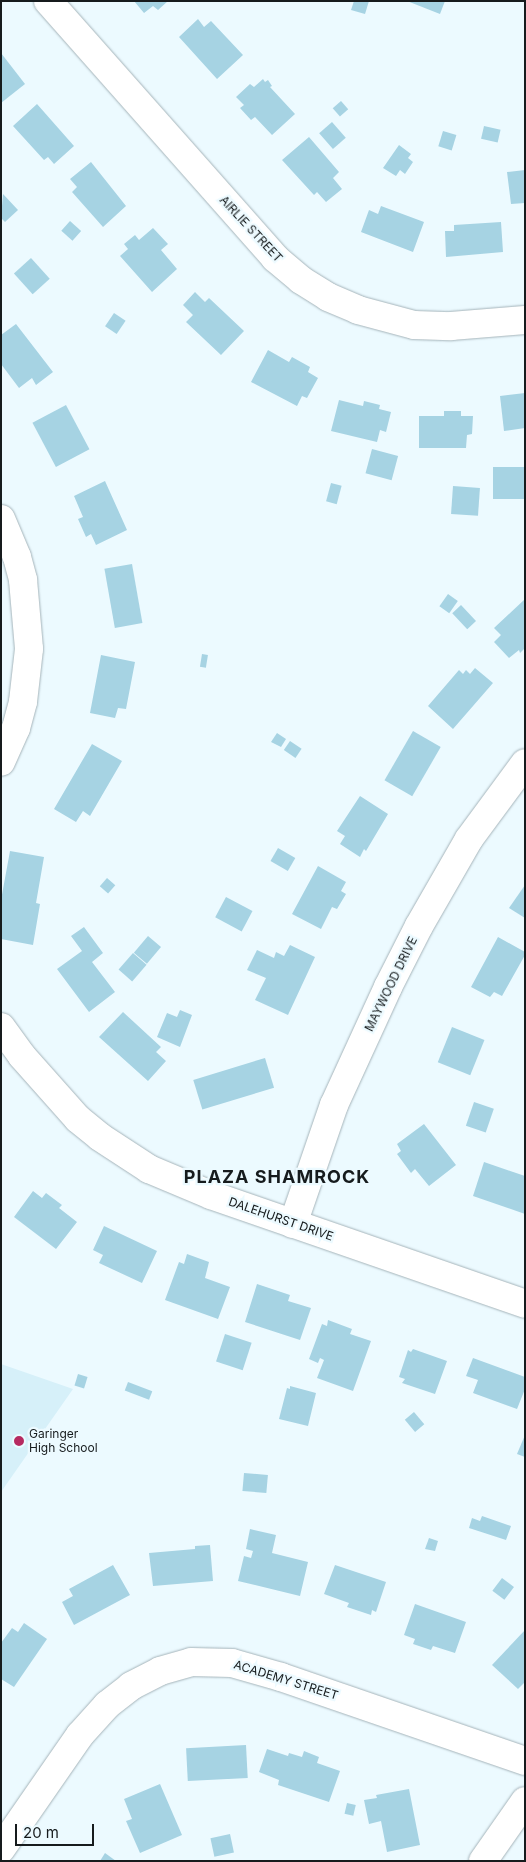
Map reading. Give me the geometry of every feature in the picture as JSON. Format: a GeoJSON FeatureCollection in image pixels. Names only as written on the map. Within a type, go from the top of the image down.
{"type":"FeatureCollection","features":[{"type":"Feature","properties":{"kind":"street","name":"AIRLIE STREET"},"geometry":{"type":"LineString","coordinates":[[48,1],[274,258],[301,280],[328,297],[358,310],[414,324],[452,326],[525,320]]}},
{"type":"Feature","properties":{"kind":"street"},"geometry":{"type":"LineString","coordinates":[[1,519],[23,580],[29,649],[23,702],[10,744],[1,762]]}},
{"type":"Feature","properties":{"kind":"street","name":"MAYWOOD DRIVE"},"geometry":{"type":"LineString","coordinates":[[293,1224],[334,1105],[388,987],[419,926],[469,838],[525,763]]}},
{"type":"Feature","properties":{"kind":"street","name":"DALEHURST DRIVE"},"geometry":{"type":"LineString","coordinates":[[1,1027],[22,1056],[78,1119],[123,1154],[149,1169],[211,1195],[525,1304]]}},
{"type":"Feature","properties":{"kind":"street","name":"ACADEMY STREET"},"geometry":{"type":"LineString","coordinates":[[1,1848],[80,1735],[111,1700],[131,1686],[160,1671],[191,1662],[232,1663],[281,1677],[525,1761]]}},
{"type":"Feature","properties":{"kind":"street"},"geometry":{"type":"LineString","coordinates":[[483,1861],[525,1801]]}},
{"type":"Feature","properties":{"kind":"shaded area","name":"Garinger High School"},"geometry":{"type":"Polygon","coordinates":[[[1,1364],[73,1389],[1,1492],[1,1364]]]}},
{"type":"Feature","properties":{"kind":"building"},"geometry":{"type":"Polygon","coordinates":[[[134,1],[168,1],[158,10],[153,6],[144,13],[134,1]]]}},
{"type":"Feature","properties":{"kind":"building"},"geometry":{"type":"Polygon","coordinates":[[[354,1],[369,1],[365,14],[351,10],[354,1]]]}},
{"type":"Feature","properties":{"kind":"building"},"geometry":{"type":"Polygon","coordinates":[[[407,1],[445,1],[440,14],[407,1]]]}},
{"type":"Feature","properties":{"kind":"building"},"geometry":{"type":"Polygon","coordinates":[[[198,19],[204,27],[211,21],[243,55],[217,79],[179,37],[198,19]]]}},
{"type":"Feature","properties":{"kind":"building"},"geometry":{"type":"Polygon","coordinates":[[[1,53],[25,84],[1,103],[1,53]]]}},
{"type":"Feature","properties":{"kind":"building"},"geometry":{"type":"Polygon","coordinates":[[[263,79],[265,82],[268,80],[272,86],[270,87],[295,114],[272,135],[255,117],[251,120],[240,108],[244,105],[236,97],[250,84],[254,87],[263,79]]]}},
{"type":"Feature","properties":{"kind":"building"},"geometry":{"type":"Polygon","coordinates":[[[341,101],[348,109],[340,117],[333,108],[341,101]]]}},
{"type":"Feature","properties":{"kind":"building"},"geometry":{"type":"Polygon","coordinates":[[[37,104],[74,146],[54,164],[48,157],[44,160],[13,126],[37,104]]]}},
{"type":"Feature","properties":{"kind":"building"},"geometry":{"type":"Polygon","coordinates":[[[332,122],[346,138],[333,149],[319,133],[332,122]]]}},
{"type":"Feature","properties":{"kind":"building"},"geometry":{"type":"Polygon","coordinates":[[[484,126],[501,130],[498,142],[481,139],[484,126]]]}},
{"type":"Feature","properties":{"kind":"building"},"geometry":{"type":"Polygon","coordinates":[[[443,131],[456,135],[452,150],[438,146],[443,131]]]}},
{"type":"Feature","properties":{"kind":"building"},"geometry":{"type":"Polygon","coordinates":[[[309,137],[339,172],[333,178],[342,189],[326,202],[317,192],[314,195],[282,160],[309,137]]]}},
{"type":"Feature","properties":{"kind":"building"},"geometry":{"type":"Polygon","coordinates":[[[399,145],[411,154],[408,158],[413,162],[405,174],[400,170],[396,176],[383,168],[399,145]]]}},
{"type":"Feature","properties":{"kind":"building"},"geometry":{"type":"Polygon","coordinates":[[[91,162],[126,206],[103,227],[72,192],[77,187],[70,179],[91,162]]]}},
{"type":"Feature","properties":{"kind":"building"},"geometry":{"type":"Polygon","coordinates":[[[525,170],[525,203],[511,204],[507,172],[525,170]]]}},
{"type":"Feature","properties":{"kind":"building"},"geometry":{"type":"Polygon","coordinates":[[[3,194],[18,210],[5,222],[1,218],[3,194]]]}},
{"type":"Feature","properties":{"kind":"building"},"geometry":{"type":"Polygon","coordinates":[[[381,206],[424,222],[413,252],[361,232],[369,210],[378,214],[381,206]]]}},
{"type":"Feature","properties":{"kind":"building"},"geometry":{"type":"Polygon","coordinates":[[[70,221],[81,231],[72,241],[61,231],[70,221]]]}},
{"type":"Feature","properties":{"kind":"building"},"geometry":{"type":"Polygon","coordinates":[[[501,222],[503,252],[446,257],[445,231],[454,231],[454,225],[501,222]]]}},
{"type":"Feature","properties":{"kind":"building"},"geometry":{"type":"Polygon","coordinates":[[[153,228],[168,244],[161,250],[177,269],[152,292],[120,256],[128,249],[124,244],[135,235],[139,240],[153,228]]]}},
{"type":"Feature","properties":{"kind":"building"},"geometry":{"type":"Polygon","coordinates":[[[31,258],[50,279],[33,294],[14,273],[31,258]]]}},
{"type":"Feature","properties":{"kind":"building"},"geometry":{"type":"Polygon","coordinates":[[[195,292],[205,302],[209,298],[244,331],[221,355],[186,322],[193,315],[183,305],[195,292]]]}},
{"type":"Feature","properties":{"kind":"building"},"geometry":{"type":"Polygon","coordinates":[[[114,313],[126,321],[117,334],[105,326],[114,313]]]}},
{"type":"Feature","properties":{"kind":"building"},"geometry":{"type":"Polygon","coordinates":[[[16,324],[53,372],[36,385],[32,378],[19,388],[1,364],[1,335],[16,324]]]}},
{"type":"Feature","properties":{"kind":"building"},"geometry":{"type":"Polygon","coordinates":[[[268,350],[289,362],[292,357],[310,367],[308,372],[318,378],[307,398],[302,396],[297,406],[251,382],[268,350]]]}},
{"type":"Feature","properties":{"kind":"building"},"geometry":{"type":"Polygon","coordinates":[[[525,393],[525,428],[504,431],[500,396],[525,393]]]}},
{"type":"Feature","properties":{"kind":"building"},"geometry":{"type":"Polygon","coordinates":[[[339,400],[363,406],[364,401],[380,405],[379,409],[391,412],[386,432],[380,430],[377,442],[331,431],[339,400]]]}},
{"type":"Feature","properties":{"kind":"building"},"geometry":{"type":"Polygon","coordinates":[[[66,405],[89,449],[56,467],[32,423],[66,405]]]}},
{"type":"Feature","properties":{"kind":"building"},"geometry":{"type":"Polygon","coordinates":[[[444,411],[461,411],[461,416],[473,416],[472,434],[467,435],[466,448],[419,448],[419,416],[444,416],[444,411]]]}},
{"type":"Feature","properties":{"kind":"building"},"geometry":{"type":"Polygon","coordinates":[[[372,449],[398,456],[392,480],[366,473],[372,449]]]}},
{"type":"Feature","properties":{"kind":"building"},"geometry":{"type":"Polygon","coordinates":[[[493,467],[525,467],[525,499],[493,499],[493,467]]]}},
{"type":"Feature","properties":{"kind":"building"},"geometry":{"type":"Polygon","coordinates":[[[105,481],[127,530],[96,545],[91,534],[86,537],[78,519],[83,517],[74,496],[105,481]]]}},
{"type":"Feature","properties":{"kind":"building"},"geometry":{"type":"Polygon","coordinates":[[[331,483],[342,486],[337,504],[326,501],[331,483]]]}},
{"type":"Feature","properties":{"kind":"building"},"geometry":{"type":"Polygon","coordinates":[[[453,486],[480,488],[478,516],[451,514],[453,486]]]}},
{"type":"Feature","properties":{"kind":"building"},"geometry":{"type":"Polygon","coordinates":[[[132,564],[142,623],[115,628],[104,569],[132,564]]]}},
{"type":"Feature","properties":{"kind":"building"},"geometry":{"type":"Polygon","coordinates":[[[448,594],[458,601],[449,613],[439,606],[448,594]]]}},
{"type":"Feature","properties":{"kind":"building"},"geometry":{"type":"Polygon","coordinates":[[[525,599],[525,648],[520,653],[519,650],[509,658],[494,642],[501,635],[494,628],[525,599]]]}},
{"type":"Feature","properties":{"kind":"building"},"geometry":{"type":"Polygon","coordinates":[[[461,605],[476,621],[467,629],[452,613],[461,605]]]}},
{"type":"Feature","properties":{"kind":"building"},"geometry":{"type":"Polygon","coordinates":[[[202,654],[208,655],[206,668],[200,667],[202,654]]]}},
{"type":"Feature","properties":{"kind":"building"},"geometry":{"type":"Polygon","coordinates":[[[101,655],[135,662],[126,709],[118,708],[115,718],[90,713],[101,655]]]}},
{"type":"Feature","properties":{"kind":"building"},"geometry":{"type":"Polygon","coordinates":[[[475,668],[493,683],[453,729],[428,706],[459,670],[463,674],[466,670],[470,674],[475,668]]]}},
{"type":"Feature","properties":{"kind":"building"},"geometry":{"type":"Polygon","coordinates":[[[413,731],[441,747],[412,796],[384,780],[413,731]]]}},
{"type":"Feature","properties":{"kind":"building"},"geometry":{"type":"Polygon","coordinates":[[[277,733],[286,739],[281,747],[271,742],[277,733]]]}},
{"type":"Feature","properties":{"kind":"building"},"geometry":{"type":"Polygon","coordinates":[[[290,741],[302,749],[295,758],[284,750],[290,741]]]}},
{"type":"Feature","properties":{"kind":"building"},"geometry":{"type":"Polygon","coordinates":[[[92,744],[122,761],[90,816],[83,811],[76,822],[54,809],[92,744]]]}},
{"type":"Feature","properties":{"kind":"building"},"geometry":{"type":"Polygon","coordinates":[[[360,796],[388,814],[366,851],[364,849],[360,857],[340,844],[345,836],[337,831],[360,796]]]}},
{"type":"Feature","properties":{"kind":"building"},"geometry":{"type":"Polygon","coordinates":[[[278,848],[295,858],[288,871],[270,861],[278,848]]]}},
{"type":"Feature","properties":{"kind":"building"},"geometry":{"type":"Polygon","coordinates":[[[10,851],[44,857],[36,903],[40,904],[33,945],[1,939],[1,900],[10,851]]]}},
{"type":"Feature","properties":{"kind":"building"},"geometry":{"type":"Polygon","coordinates":[[[318,866],[346,882],[341,891],[346,894],[337,909],[332,907],[321,929],[292,914],[318,866]]]}},
{"type":"Feature","properties":{"kind":"building"},"geometry":{"type":"Polygon","coordinates":[[[107,878],[115,885],[108,894],[100,886],[107,878]]]}},
{"type":"Feature","properties":{"kind":"building"},"geometry":{"type":"Polygon","coordinates":[[[525,885],[525,918],[509,908],[525,885]]]}},
{"type":"Feature","properties":{"kind":"building"},"geometry":{"type":"Polygon","coordinates":[[[226,897],[252,911],[242,931],[215,917],[226,897]]]}},
{"type":"Feature","properties":{"kind":"building"},"geometry":{"type":"Polygon","coordinates":[[[84,927],[103,953],[92,962],[115,992],[89,1012],[57,969],[82,951],[71,936],[84,927]]]}},
{"type":"Feature","properties":{"kind":"building"},"geometry":{"type":"Polygon","coordinates":[[[148,936],[161,947],[147,964],[134,953],[148,936]]]}},
{"type":"Feature","properties":{"kind":"building"},"geometry":{"type":"Polygon","coordinates":[[[498,937],[525,952],[525,955],[502,996],[494,992],[490,997],[471,987],[498,937]]]}},
{"type":"Feature","properties":{"kind":"building"},"geometry":{"type":"Polygon","coordinates":[[[290,945],[315,957],[288,1015],[255,1000],[266,978],[247,970],[257,950],[274,958],[276,952],[284,956],[290,945]]]}},
{"type":"Feature","properties":{"kind":"building"},"geometry":{"type":"Polygon","coordinates":[[[133,953],[147,965],[132,981],[119,970],[133,953]]]}},
{"type":"Feature","properties":{"kind":"building"},"geometry":{"type":"Polygon","coordinates":[[[180,1010],[192,1015],[180,1047],[157,1037],[167,1013],[177,1017],[180,1010]]]}},
{"type":"Feature","properties":{"kind":"building"},"geometry":{"type":"Polygon","coordinates":[[[123,1012],[161,1047],[156,1052],[166,1061],[148,1081],[99,1037],[123,1012]]]}},
{"type":"Feature","properties":{"kind":"building"},"geometry":{"type":"Polygon","coordinates":[[[452,1027],[484,1040],[470,1075],[438,1062],[452,1027]]]}},
{"type":"Feature","properties":{"kind":"building"},"geometry":{"type":"Polygon","coordinates":[[[265,1058],[274,1088],[202,1110],[193,1080],[265,1058]]]}},
{"type":"Feature","properties":{"kind":"building"},"geometry":{"type":"Polygon","coordinates":[[[474,1102],[494,1109],[486,1132],[466,1126],[474,1102]]]}},
{"type":"Feature","properties":{"kind":"building"},"geometry":{"type":"Polygon","coordinates":[[[424,1124],[456,1165],[429,1186],[415,1169],[411,1173],[397,1154],[401,1151],[397,1144],[424,1124]]]}},
{"type":"Feature","properties":{"kind":"building"},"geometry":{"type":"Polygon","coordinates":[[[484,1162],[525,1176],[525,1214],[473,1196],[484,1162]]]}},
{"type":"Feature","properties":{"kind":"building"},"geometry":{"type":"Polygon","coordinates":[[[33,1191],[42,1198],[46,1193],[62,1205],[59,1208],[77,1222],[56,1249],[14,1217],[33,1191]]]}},
{"type":"Feature","properties":{"kind":"building"},"geometry":{"type":"Polygon","coordinates":[[[104,1226],[157,1251],[142,1283],[99,1263],[103,1255],[93,1250],[104,1226]]]}},
{"type":"Feature","properties":{"kind":"building"},"geometry":{"type":"Polygon","coordinates":[[[187,1254],[209,1262],[205,1278],[230,1287],[218,1319],[165,1300],[179,1262],[184,1264],[187,1254]]]}},
{"type":"Feature","properties":{"kind":"building"},"geometry":{"type":"Polygon","coordinates":[[[257,1284],[290,1295],[288,1301],[311,1308],[300,1340],[245,1322],[257,1284]]]}},
{"type":"Feature","properties":{"kind":"building"},"geometry":{"type":"Polygon","coordinates":[[[328,1320],[352,1329],[350,1334],[371,1341],[353,1391],[317,1378],[324,1360],[320,1358],[318,1363],[309,1359],[322,1324],[327,1326],[328,1320]]]}},
{"type":"Feature","properties":{"kind":"building"},"geometry":{"type":"Polygon","coordinates":[[[225,1334],[252,1343],[243,1370],[216,1362],[225,1334]]]}},
{"type":"Feature","properties":{"kind":"building"},"geometry":{"type":"Polygon","coordinates":[[[413,1349],[447,1361],[435,1394],[402,1383],[405,1379],[399,1377],[408,1350],[411,1352],[413,1349]]]}},
{"type":"Feature","properties":{"kind":"building"},"geometry":{"type":"Polygon","coordinates":[[[473,1358],[525,1377],[525,1389],[517,1409],[473,1393],[478,1380],[466,1376],[473,1358]]]}},
{"type":"Feature","properties":{"kind":"building"},"geometry":{"type":"Polygon","coordinates":[[[78,1374],[88,1377],[84,1388],[74,1385],[78,1374]]]}},
{"type":"Feature","properties":{"kind":"building"},"geometry":{"type":"Polygon","coordinates":[[[128,1382],[152,1391],[149,1400],[125,1390],[128,1382]]]}},
{"type":"Feature","properties":{"kind":"building"},"geometry":{"type":"Polygon","coordinates":[[[290,1386],[316,1393],[308,1426],[279,1419],[287,1388],[290,1389],[290,1386]]]}},
{"type":"Feature","properties":{"kind":"building"},"geometry":{"type":"Polygon","coordinates":[[[414,1412],[424,1424],[415,1432],[405,1420],[414,1412]]]}},
{"type":"Feature","properties":{"kind":"building"},"geometry":{"type":"Polygon","coordinates":[[[525,1435],[525,1457],[517,1454],[525,1435]]]}},
{"type":"Feature","properties":{"kind":"building"},"geometry":{"type":"Polygon","coordinates":[[[244,1473],[268,1475],[266,1493],[242,1491],[244,1473]]]}},
{"type":"Feature","properties":{"kind":"building"},"geometry":{"type":"Polygon","coordinates":[[[482,1516],[511,1526],[506,1540],[469,1528],[472,1518],[480,1521],[482,1516]]]}},
{"type":"Feature","properties":{"kind":"building"},"geometry":{"type":"Polygon","coordinates":[[[250,1529],[276,1535],[272,1553],[308,1562],[300,1596],[238,1581],[244,1556],[251,1558],[253,1551],[246,1549],[250,1529]]]}},
{"type":"Feature","properties":{"kind":"building"},"geometry":{"type":"Polygon","coordinates":[[[429,1538],[438,1541],[435,1551],[425,1549],[429,1538]]]}},
{"type":"Feature","properties":{"kind":"building"},"geometry":{"type":"Polygon","coordinates":[[[210,1545],[213,1581],[153,1586],[149,1553],[195,1549],[195,1546],[210,1545]]]}},
{"type":"Feature","properties":{"kind":"building"},"geometry":{"type":"Polygon","coordinates":[[[113,1565],[130,1595],[74,1625],[62,1602],[73,1596],[69,1589],[113,1565]]]}},
{"type":"Feature","properties":{"kind":"building"},"geometry":{"type":"Polygon","coordinates":[[[335,1565],[386,1582],[376,1612],[372,1610],[371,1615],[347,1607],[349,1603],[324,1594],[335,1565]]]}},
{"type":"Feature","properties":{"kind":"building"},"geometry":{"type":"Polygon","coordinates":[[[502,1578],[514,1587],[504,1600],[492,1591],[502,1578]]]}},
{"type":"Feature","properties":{"kind":"building"},"geometry":{"type":"Polygon","coordinates":[[[415,1604],[466,1622],[455,1653],[433,1646],[431,1650],[413,1644],[415,1639],[404,1635],[415,1604]]]}},
{"type":"Feature","properties":{"kind":"building"},"geometry":{"type":"Polygon","coordinates":[[[24,1623],[47,1639],[14,1687],[1,1679],[1,1643],[12,1628],[18,1632],[24,1623]]]}},
{"type":"Feature","properties":{"kind":"building"},"geometry":{"type":"Polygon","coordinates":[[[525,1630],[525,1682],[518,1689],[492,1665],[525,1630]]]}},
{"type":"Feature","properties":{"kind":"building"},"geometry":{"type":"Polygon","coordinates":[[[246,1745],[248,1778],[188,1781],[186,1748],[246,1745]]]}},
{"type":"Feature","properties":{"kind":"building"},"geometry":{"type":"Polygon","coordinates":[[[267,1749],[288,1756],[289,1753],[302,1757],[304,1751],[319,1757],[317,1763],[340,1771],[329,1802],[278,1785],[279,1780],[259,1772],[267,1749]]]}},
{"type":"Feature","properties":{"kind":"building"},"geometry":{"type":"Polygon","coordinates":[[[160,1784],[182,1835],[140,1853],[126,1821],[132,1819],[124,1799],[160,1784]]]}},
{"type":"Feature","properties":{"kind":"building"},"geometry":{"type":"Polygon","coordinates":[[[409,1789],[420,1845],[387,1852],[381,1821],[369,1824],[364,1800],[377,1798],[376,1795],[409,1789]]]}},
{"type":"Feature","properties":{"kind":"building"},"geometry":{"type":"Polygon","coordinates":[[[347,1803],[356,1805],[353,1816],[345,1814],[347,1803]]]}},
{"type":"Feature","properties":{"kind":"building"},"geometry":{"type":"Polygon","coordinates":[[[230,1834],[234,1853],[214,1857],[210,1838],[230,1834]]]}},
{"type":"Feature","properties":{"kind":"building"},"geometry":{"type":"Polygon","coordinates":[[[105,1853],[116,1861],[100,1861],[105,1853]]]}},
{"type":"Feature","properties":{"kind":"place","name":"Garinger High School"},"geometry":{"type":"Point","coordinates":[19,1441]}},
{"type":"Feature","properties":{"kind":"district","name":"PLAZA SHAMROCK"},"geometry":{"type":"Point","coordinates":[277,1177]}}]}
